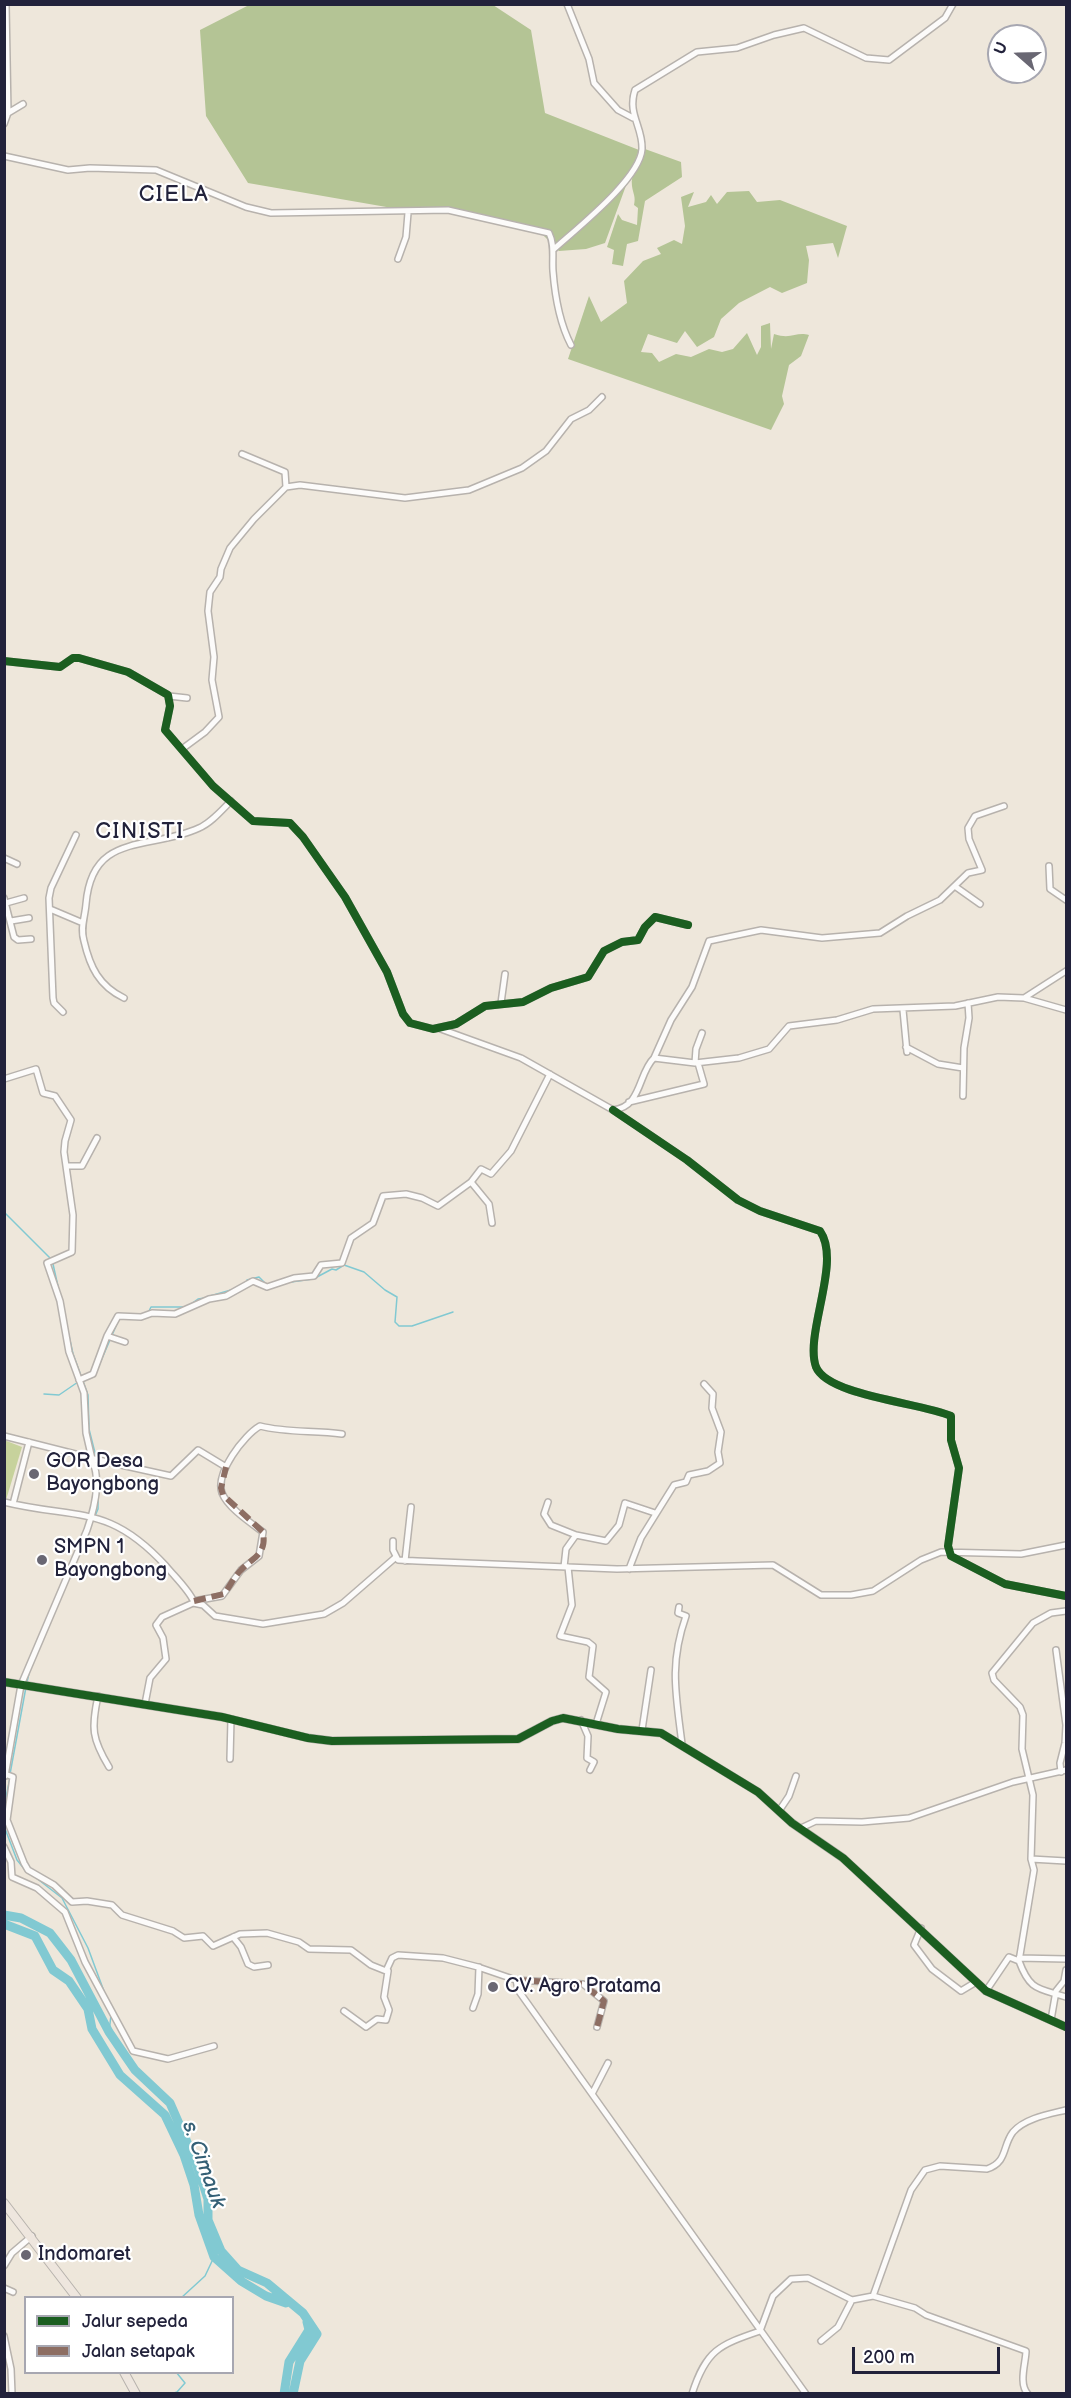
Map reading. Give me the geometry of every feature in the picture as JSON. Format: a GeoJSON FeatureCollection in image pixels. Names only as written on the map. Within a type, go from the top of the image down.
{"type":"FeatureCollection","features":[{"type":"Feature","properties":{"kind":"main road"},"geometry":{"type":"LineString","coordinates":[[4,2203],[32,2236],[76,2296]]}},
{"type":"Feature","properties":{"kind":"main road"},"geometry":{"type":"LineString","coordinates":[[125,2374],[136,2394]]}},
{"type":"Feature","properties":{"kind":"street"},"geometry":{"type":"LineString","coordinates":[[567,4],[589,59],[594,83],[618,110],[633,118]]}},
{"type":"Feature","properties":{"kind":"street"},"geometry":{"type":"LineString","coordinates":[[554,250],[633,171],[641,156],[639,131],[633,118],[635,90],[697,52],[737,48],[804,28],[866,58],[889,60],[945,18],[953,4]]}},
{"type":"Feature","properties":{"kind":"street"},"geometry":{"type":"LineString","coordinates":[[4,124],[8,112],[6,5]]}},
{"type":"Feature","properties":{"kind":"street"},"geometry":{"type":"LineString","coordinates":[[8,112],[23,104]]}},
{"type":"Feature","properties":{"kind":"street"},"geometry":{"type":"LineString","coordinates":[[4,156],[68,170],[90,168],[156,170],[246,207],[270,213],[456,211],[549,233],[554,250],[554,283],[560,322],[570,345]]}},
{"type":"Feature","properties":{"kind":"street"},"geometry":{"type":"LineString","coordinates":[[398,259],[406,237],[408,213]]}},
{"type":"Feature","properties":{"kind":"street"},"geometry":{"type":"LineString","coordinates":[[182,749],[219,717],[212,680],[214,657],[207,611],[210,592],[220,577],[230,548],[286,487],[300,484],[405,498],[469,490],[522,468],[546,451],[565,424],[589,410],[602,397]]}},
{"type":"Feature","properties":{"kind":"street"},"geometry":{"type":"LineString","coordinates":[[242,454],[285,472],[286,487]]}},
{"type":"Feature","properties":{"kind":"street"},"geometry":{"type":"LineString","coordinates":[[4,661],[60,668],[73,658],[79,658],[128,672],[169,696],[187,698]]}},
{"type":"Feature","properties":{"kind":"street"},"geometry":{"type":"LineString","coordinates":[[169,696],[170,706],[165,730],[213,786],[253,821],[282,822],[295,826],[345,897],[387,972],[407,1021],[426,1028],[438,1028],[456,1024],[485,1006],[523,1002],[545,990],[588,977],[604,951],[622,942],[634,942],[655,917],[688,925]]}},
{"type":"Feature","properties":{"kind":"street"},"geometry":{"type":"LineString","coordinates":[[124,998],[111,992],[93,970],[82,933],[89,879],[106,858],[119,849],[163,840],[201,828],[231,801]]}},
{"type":"Feature","properties":{"kind":"street"},"geometry":{"type":"LineString","coordinates":[[629,1102],[637,1094],[671,1020],[694,983],[709,941],[761,930],[822,938],[879,933],[940,900],[956,887],[966,874],[982,869],[967,832],[972,819],[1004,806]]}},
{"type":"Feature","properties":{"kind":"street"},"geometry":{"type":"LineString","coordinates":[[63,1012],[54,1003],[53,998],[51,888],[76,835]]}},
{"type":"Feature","properties":{"kind":"street"},"geometry":{"type":"LineString","coordinates":[[4,858],[17,864]]}},
{"type":"Feature","properties":{"kind":"street"},"geometry":{"type":"LineString","coordinates":[[1049,866],[1050,889],[1066,900]]}},
{"type":"Feature","properties":{"kind":"street"},"geometry":{"type":"LineString","coordinates":[[956,887],[980,904]]}},
{"type":"Feature","properties":{"kind":"street"},"geometry":{"type":"LineString","coordinates":[[24,898],[5,900],[15,939],[32,939]]}},
{"type":"Feature","properties":{"kind":"street"},"geometry":{"type":"LineString","coordinates":[[50,909],[83,923]]}},
{"type":"Feature","properties":{"kind":"street"},"geometry":{"type":"LineString","coordinates":[[11,921],[29,918]]}},
{"type":"Feature","properties":{"kind":"street"},"geometry":{"type":"LineString","coordinates":[[1024,998],[1066,971]]}},
{"type":"Feature","properties":{"kind":"street"},"geometry":{"type":"LineString","coordinates":[[501,1003],[506,974]]}},
{"type":"Feature","properties":{"kind":"street"},"geometry":{"type":"LineString","coordinates":[[654,1058],[697,1063],[723,1061],[765,1051],[789,1026],[837,1020],[873,1010],[903,1010],[968,1003],[991,998],[1024,998],[1066,1010]]}},
{"type":"Feature","properties":{"kind":"street"},"geometry":{"type":"LineString","coordinates":[[963,1096],[963,1068],[969,1018],[968,1003]]}},
{"type":"Feature","properties":{"kind":"street"},"geometry":{"type":"LineString","coordinates":[[903,1010],[907,1049],[938,1064],[963,1068]]}},
{"type":"Feature","properties":{"kind":"street"},"geometry":{"type":"LineString","coordinates":[[438,1028],[455,1036],[508,1053],[550,1074],[613,1110],[687,1160],[738,1200],[760,1211],[820,1232],[825,1238],[827,1256],[815,1364],[825,1378],[843,1388],[951,1416],[951,1440],[958,1468],[949,1551],[957,1561],[1005,1584],[1066,1596]]}},
{"type":"Feature","properties":{"kind":"street"},"geometry":{"type":"LineString","coordinates":[[613,1110],[629,1102],[704,1084],[697,1063],[696,1049],[702,1033]]}},
{"type":"Feature","properties":{"kind":"street"},"geometry":{"type":"LineString","coordinates":[[4,1079],[36,1069],[43,1093],[55,1096],[71,1120],[64,1141],[73,1215],[72,1252],[47,1261],[60,1301],[69,1352],[81,1381],[86,1433],[95,1459],[95,1516],[23,1685],[8,1732],[7,1820],[28,1869],[54,1885],[65,1903],[65,1912],[85,1962],[133,2051],[168,2059],[214,2046]]}},
{"type":"Feature","properties":{"kind":"street"},"geometry":{"type":"LineString","coordinates":[[81,1381],[93,1374],[107,1336],[118,1316],[141,1317],[152,1313],[175,1314],[193,1308],[207,1299],[226,1296],[253,1281],[267,1287],[294,1278],[314,1276],[321,1264],[343,1262],[351,1238],[373,1223],[383,1196],[416,1196],[436,1207],[471,1182],[482,1169],[491,1174],[511,1151],[550,1074]]}},
{"type":"Feature","properties":{"kind":"street"},"geometry":{"type":"LineString","coordinates":[[66,1166],[83,1166],[97,1138]]}},
{"type":"Feature","properties":{"kind":"street"},"geometry":{"type":"LineString","coordinates":[[471,1182],[489,1204],[492,1223]]}},
{"type":"Feature","properties":{"kind":"street"},"geometry":{"type":"LineString","coordinates":[[107,1336],[125,1342]]}},
{"type":"Feature","properties":{"kind":"street"},"geometry":{"type":"LineString","coordinates":[[629,1569],[641,1538],[675,1484],[686,1482],[690,1475],[708,1471],[720,1463],[718,1452],[721,1430],[712,1408],[713,1394],[704,1384]]}},
{"type":"Feature","properties":{"kind":"street"},"geometry":{"type":"LineString","coordinates":[[145,1704],[150,1678],[166,1659],[157,1621],[194,1602],[224,1594],[241,1570],[259,1556],[263,1532],[223,1495],[221,1488],[226,1467],[245,1437],[260,1426],[282,1432],[314,1430],[342,1434]]}},
{"type":"Feature","properties":{"kind":"street"},"geometry":{"type":"LineString","coordinates":[[4,1436],[171,1476],[198,1450],[226,1467]]}},
{"type":"Feature","properties":{"kind":"street"},"geometry":{"type":"LineString","coordinates":[[13,1504],[29,1442]]}},
{"type":"Feature","properties":{"kind":"street"},"geometry":{"type":"LineString","coordinates":[[4,1502],[95,1516],[119,1527],[146,1546],[194,1602],[203,1605],[215,1616],[263,1624],[300,1619],[332,1611],[396,1557]]}},
{"type":"Feature","properties":{"kind":"street"},"geometry":{"type":"LineString","coordinates":[[548,1502],[544,1514],[550,1524],[576,1535],[606,1542],[619,1525],[626,1503],[655,1513]]}},
{"type":"Feature","properties":{"kind":"street"},"geometry":{"type":"LineString","coordinates":[[405,1560],[411,1507]]}},
{"type":"Feature","properties":{"kind":"street"},"geometry":{"type":"LineString","coordinates":[[576,1535],[566,1549],[566,1567],[572,1605],[560,1636],[588,1642],[593,1646],[589,1677],[606,1692],[596,1724]]}},
{"type":"Feature","properties":{"kind":"street"},"geometry":{"type":"LineString","coordinates":[[393,1541],[396,1557]]}},
{"type":"Feature","properties":{"kind":"street"},"geometry":{"type":"LineString","coordinates":[[396,1557],[405,1560],[629,1569],[772,1565],[821,1595],[851,1595],[873,1591],[921,1560],[949,1551],[1021,1554],[1066,1545]]}},
{"type":"Feature","properties":{"kind":"street"},"geometry":{"type":"LineString","coordinates":[[679,1607],[678,1613],[686,1616],[675,1654],[678,1663],[674,1681],[682,1744]]}},
{"type":"Feature","properties":{"kind":"street"},"geometry":{"type":"LineString","coordinates":[[1066,1611],[1051,1613],[1033,1623],[992,1673],[994,1680],[1020,1707],[1023,1715],[1022,1749],[1033,1803],[1031,1859],[1034,1870],[1019,1959],[1028,1983],[1066,1997]]}},
{"type":"Feature","properties":{"kind":"street"},"geometry":{"type":"LineString","coordinates":[[801,1828],[816,1821],[862,1822],[909,1818],[1013,1782],[1064,1771],[1060,1762],[1065,1743],[1066,1725],[1056,1650]]}},
{"type":"Feature","properties":{"kind":"street"},"geometry":{"type":"LineString","coordinates":[[642,1730],[651,1670]]}},
{"type":"Feature","properties":{"kind":"street"},"geometry":{"type":"LineString","coordinates":[[4,1682],[231,1719],[308,1738],[332,1741],[518,1738],[552,1721],[580,1720],[618,1729],[656,1731],[682,1744],[758,1792],[779,1811],[843,1858],[986,1991],[1066,2027]]}},
{"type":"Feature","properties":{"kind":"street"},"geometry":{"type":"LineString","coordinates":[[98,1696],[93,1723],[96,1744],[109,1767]]}},
{"type":"Feature","properties":{"kind":"street"},"geometry":{"type":"LineString","coordinates":[[230,1759],[231,1719]]}},
{"type":"Feature","properties":{"kind":"street"},"geometry":{"type":"LineString","coordinates":[[580,1720],[588,1736],[587,1758],[594,1762],[590,1770]]}},
{"type":"Feature","properties":{"kind":"street"},"geometry":{"type":"LineString","coordinates":[[779,1811],[789,1796],[796,1776]]}},
{"type":"Feature","properties":{"kind":"street"},"geometry":{"type":"LineString","coordinates":[[4,1847],[11,1862],[12,1877]]}},
{"type":"Feature","properties":{"kind":"street"},"geometry":{"type":"LineString","coordinates":[[1031,1859],[1066,1861]]}},
{"type":"Feature","properties":{"kind":"street"},"geometry":{"type":"LineString","coordinates":[[4,1875],[65,1903],[87,1900],[112,1905],[122,1915],[173,1931],[184,1938],[203,1936],[213,1946],[240,1934],[267,1933],[299,1942],[309,1949],[351,1950],[371,1965],[387,1971]]}},
{"type":"Feature","properties":{"kind":"street"},"geometry":{"type":"LineString","coordinates":[[921,1929],[914,1944],[932,1969],[961,1991],[976,1982]]}},
{"type":"Feature","properties":{"kind":"street"},"geometry":{"type":"LineString","coordinates":[[233,1937],[241,1947],[248,1964],[254,1967],[268,1965]]}},
{"type":"Feature","properties":{"kind":"street"},"geometry":{"type":"LineString","coordinates":[[344,2011],[366,2027],[378,2019],[386,2020],[389,2010],[384,2000],[387,1971],[392,1958],[398,1955],[443,1958],[516,1980],[586,1985],[604,2001],[597,2027]]}},
{"type":"Feature","properties":{"kind":"street"},"geometry":{"type":"LineString","coordinates":[[986,1991],[1009,1958],[1066,1959]]}},
{"type":"Feature","properties":{"kind":"street"},"geometry":{"type":"LineString","coordinates":[[473,2007],[478,1994],[479,1967]]}},
{"type":"Feature","properties":{"kind":"street"},"geometry":{"type":"LineString","coordinates":[[1051,2020],[1055,1994],[1065,1980],[1066,1970]]}},
{"type":"Feature","properties":{"kind":"street"},"geometry":{"type":"LineString","coordinates":[[516,1980],[518,1990],[806,2394]]}},
{"type":"Feature","properties":{"kind":"street"},"geometry":{"type":"LineString","coordinates":[[592,2094],[608,2063]]}},
{"type":"Feature","properties":{"kind":"street"},"geometry":{"type":"LineString","coordinates":[[873,2296],[911,2190],[925,2170],[940,2166],[987,2169],[1003,2158],[1010,2136],[1018,2127],[1066,2110]]}},
{"type":"Feature","properties":{"kind":"street"},"geometry":{"type":"LineString","coordinates":[[4,2266],[12,2253],[32,2236]]}},
{"type":"Feature","properties":{"kind":"street"},"geometry":{"type":"LineString","coordinates":[[760,2331],[773,2296],[791,2279],[808,2278],[852,2300],[873,2296],[915,2308],[926,2315],[1026,2351],[1023,2361],[1023,2385],[1028,2394]]}},
{"type":"Feature","properties":{"kind":"street"},"geometry":{"type":"LineString","coordinates":[[4,2288],[13,2292]]}},
{"type":"Feature","properties":{"kind":"street"},"geometry":{"type":"LineString","coordinates":[[821,2341],[838,2327],[852,2300]]}},
{"type":"Feature","properties":{"kind":"street"},"geometry":{"type":"LineString","coordinates":[[692,2394],[703,2365],[711,2353],[729,2342],[760,2331]]}},
{"type":"Feature","properties":{"kind":"street"},"geometry":{"type":"LineString","coordinates":[[4,2336],[11,2369],[12,2394]]}},
{"type":"Feature","properties":{"kind":"green space"},"geometry":{"type":"Polygon","coordinates":[[[249,5],[493,5],[531,30],[545,113],[639,150],[605,243],[586,249],[559,251],[538,230],[448,210],[398,209],[248,183],[206,116],[200,30],[249,5]]]}},
{"type":"Feature","properties":{"kind":"green space"},"geometry":{"type":"Polygon","coordinates":[[[645,149],[681,162],[682,177],[645,201],[638,241],[627,244],[623,266],[612,264],[614,250],[607,247],[618,214],[622,220],[637,225],[638,208],[634,205],[632,181],[645,149]]]}},
{"type":"Feature","properties":{"kind":"green space"},"geometry":{"type":"Polygon","coordinates":[[[749,191],[757,202],[780,200],[847,226],[838,258],[833,243],[806,246],[809,260],[807,283],[782,293],[770,287],[739,303],[721,319],[714,337],[697,347],[685,331],[677,343],[648,334],[641,352],[652,353],[659,362],[676,354],[691,357],[709,349],[722,352],[733,349],[747,333],[757,355],[761,347],[761,326],[770,323],[771,349],[774,334],[809,335],[801,356],[789,365],[782,396],[784,404],[771,430],[568,359],[589,296],[601,322],[627,303],[624,281],[643,261],[661,254],[657,248],[674,240],[682,244],[685,226],[681,197],[694,192],[688,207],[706,202],[711,195],[717,204],[727,192],[749,191]]]}},
{"type":"Feature","properties":{"kind":"green space"},"geometry":{"type":"Polygon","coordinates":[[[4,1440],[22,1447],[6,1500],[4,1500],[4,1440]]]}},
{"type":"Feature","properties":{"kind":"waterway"},"geometry":{"type":"LineString","coordinates":[[4,1212],[51,1259]]}},
{"type":"Feature","properties":{"kind":"waterway"},"geometry":{"type":"LineString","coordinates":[[53,1264],[73,1354],[88,1395],[89,1429],[96,1457]]}},
{"type":"Feature","properties":{"kind":"waterway"},"geometry":{"type":"LineString","coordinates":[[317,1277],[344,1265],[364,1272],[397,1297],[395,1322],[399,1326],[412,1326],[453,1312]]}},
{"type":"Feature","properties":{"kind":"waterway"},"geometry":{"type":"LineString","coordinates":[[246,1283],[247,1280],[259,1277],[266,1284]]}},
{"type":"Feature","properties":{"kind":"waterway"},"geometry":{"type":"LineString","coordinates":[[291,1282],[312,1279]]}},
{"type":"Feature","properties":{"kind":"waterway"},"geometry":{"type":"LineString","coordinates":[[210,1296],[231,1290]]}},
{"type":"Feature","properties":{"kind":"waterway"},"geometry":{"type":"LineString","coordinates":[[191,1304],[198,1299],[205,1298]]}},
{"type":"Feature","properties":{"kind":"waterway"},"geometry":{"type":"LineString","coordinates":[[148,1313],[151,1307],[184,1307]]}},
{"type":"Feature","properties":{"kind":"waterway"},"geometry":{"type":"LineString","coordinates":[[97,1370],[119,1319]]}},
{"type":"Feature","properties":{"kind":"waterway"},"geometry":{"type":"LineString","coordinates":[[44,1394],[59,1395],[78,1382]]}},
{"type":"Feature","properties":{"kind":"waterway"},"geometry":{"type":"LineString","coordinates":[[95,1516],[98,1509],[98,1461]]}},
{"type":"Feature","properties":{"kind":"waterway"},"geometry":{"type":"LineString","coordinates":[[27,1682],[30,1669]]}},
{"type":"Feature","properties":{"kind":"waterway"},"geometry":{"type":"LineString","coordinates":[[10,1774],[26,1687]]}},
{"type":"Feature","properties":{"kind":"waterway"},"geometry":{"type":"LineString","coordinates":[[4,1807],[10,1778]]}},
{"type":"Feature","properties":{"kind":"waterway"},"geometry":{"type":"LineString","coordinates":[[4,1826],[17,1860],[26,1871]]}},
{"type":"Feature","properties":{"kind":"waterway"},"geometry":{"type":"LineString","coordinates":[[35,1877],[62,1898],[88,1948],[105,1994]]}},
{"type":"Feature","properties":{"kind":"waterway"},"geometry":{"type":"LineString","coordinates":[[4,1915],[21,1918],[50,1933],[71,1960],[109,2032],[135,2070],[170,2103],[197,2165],[208,2199],[208,2220],[221,2251],[238,2270],[267,2283],[303,2313],[317,2334],[300,2361],[293,2394]]}},
{"type":"Feature","properties":{"kind":"waterway","name":"s. Cimauk"},"geometry":{"type":"LineString","coordinates":[[4,1924],[35,1936],[53,1970],[69,1981],[88,2009],[92,2029],[120,2075],[165,2115],[184,2155],[194,2185],[199,2215],[214,2257],[241,2281],[266,2296],[286,2303]]}},
{"type":"Feature","properties":{"kind":"waterway"},"geometry":{"type":"LineString","coordinates":[[109,2032],[111,2015]]}},
{"type":"Feature","properties":{"kind":"waterway"},"geometry":{"type":"LineString","coordinates":[[183,2296],[205,2276],[214,2257]]}},
{"type":"Feature","properties":{"kind":"waterway","name":"s. Cimauk"},"geometry":{"type":"LineString","coordinates":[[284,2394],[289,2362],[309,2330],[307,2322]]}},
{"type":"Feature","properties":{"kind":"waterway"},"geometry":{"type":"LineString","coordinates":[[171,2394],[177,2392],[185,2383],[178,2374]]}},
{"type":"Feature","properties":{"kind":"marked path"},"geometry":{"type":"LineString","coordinates":[[194,1601],[224,1594],[263,1546],[263,1532],[223,1495],[221,1488],[226,1467]]}},
{"type":"Feature","properties":{"kind":"marked path"},"geometry":{"type":"LineString","coordinates":[[516,1980],[583,1984],[604,2001],[597,2027]]}},
{"type":"Feature","properties":{"kind":"cycle path"},"geometry":{"type":"LineString","coordinates":[[4,661],[60,667],[73,658],[79,658],[128,672],[168,695],[170,706],[165,730],[213,786],[253,821],[290,823],[303,837],[345,897],[387,972],[403,1014],[410,1023],[433,1029],[456,1024],[485,1006],[523,1002],[551,988],[588,977],[604,951],[622,942],[638,940],[645,927],[655,917],[688,925]]}},
{"type":"Feature","properties":{"kind":"cycle path"},"geometry":{"type":"LineString","coordinates":[[613,1110],[687,1160],[738,1200],[760,1211],[820,1231],[826,1244],[827,1261],[815,1336],[816,1367],[824,1377],[856,1392],[951,1416],[951,1440],[959,1468],[948,1546],[951,1556],[1005,1584],[1066,1596]]}},
{"type":"Feature","properties":{"kind":"cycle path"},"geometry":{"type":"LineString","coordinates":[[4,1682],[222,1717],[308,1738],[332,1741],[518,1739],[552,1721],[563,1718],[618,1729],[661,1733],[758,1792],[792,1823],[843,1858],[986,1991],[1066,2027]]}},
{"type":"Feature","properties":{"kind":"place","name":"GOR Desa Bayongbong"},"geometry":{"type":"Point","coordinates":[34,1474]}},
{"type":"Feature","properties":{"kind":"place","name":"SMPN 1 Bayongbong"},"geometry":{"type":"Point","coordinates":[42,1560]}},
{"type":"Feature","properties":{"kind":"place","name":"CV. Agro Pratama"},"geometry":{"type":"Point","coordinates":[493,1987]}},
{"type":"Feature","properties":{"kind":"place","name":"Indomaret"},"geometry":{"type":"Point","coordinates":[26,2255]}},
{"type":"Feature","properties":{"kind":"district","name":"CIELA"},"geometry":{"type":"Point","coordinates":[174,195]}},
{"type":"Feature","properties":{"kind":"district","name":"CINISTI"},"geometry":{"type":"Point","coordinates":[140,832]}}]}
